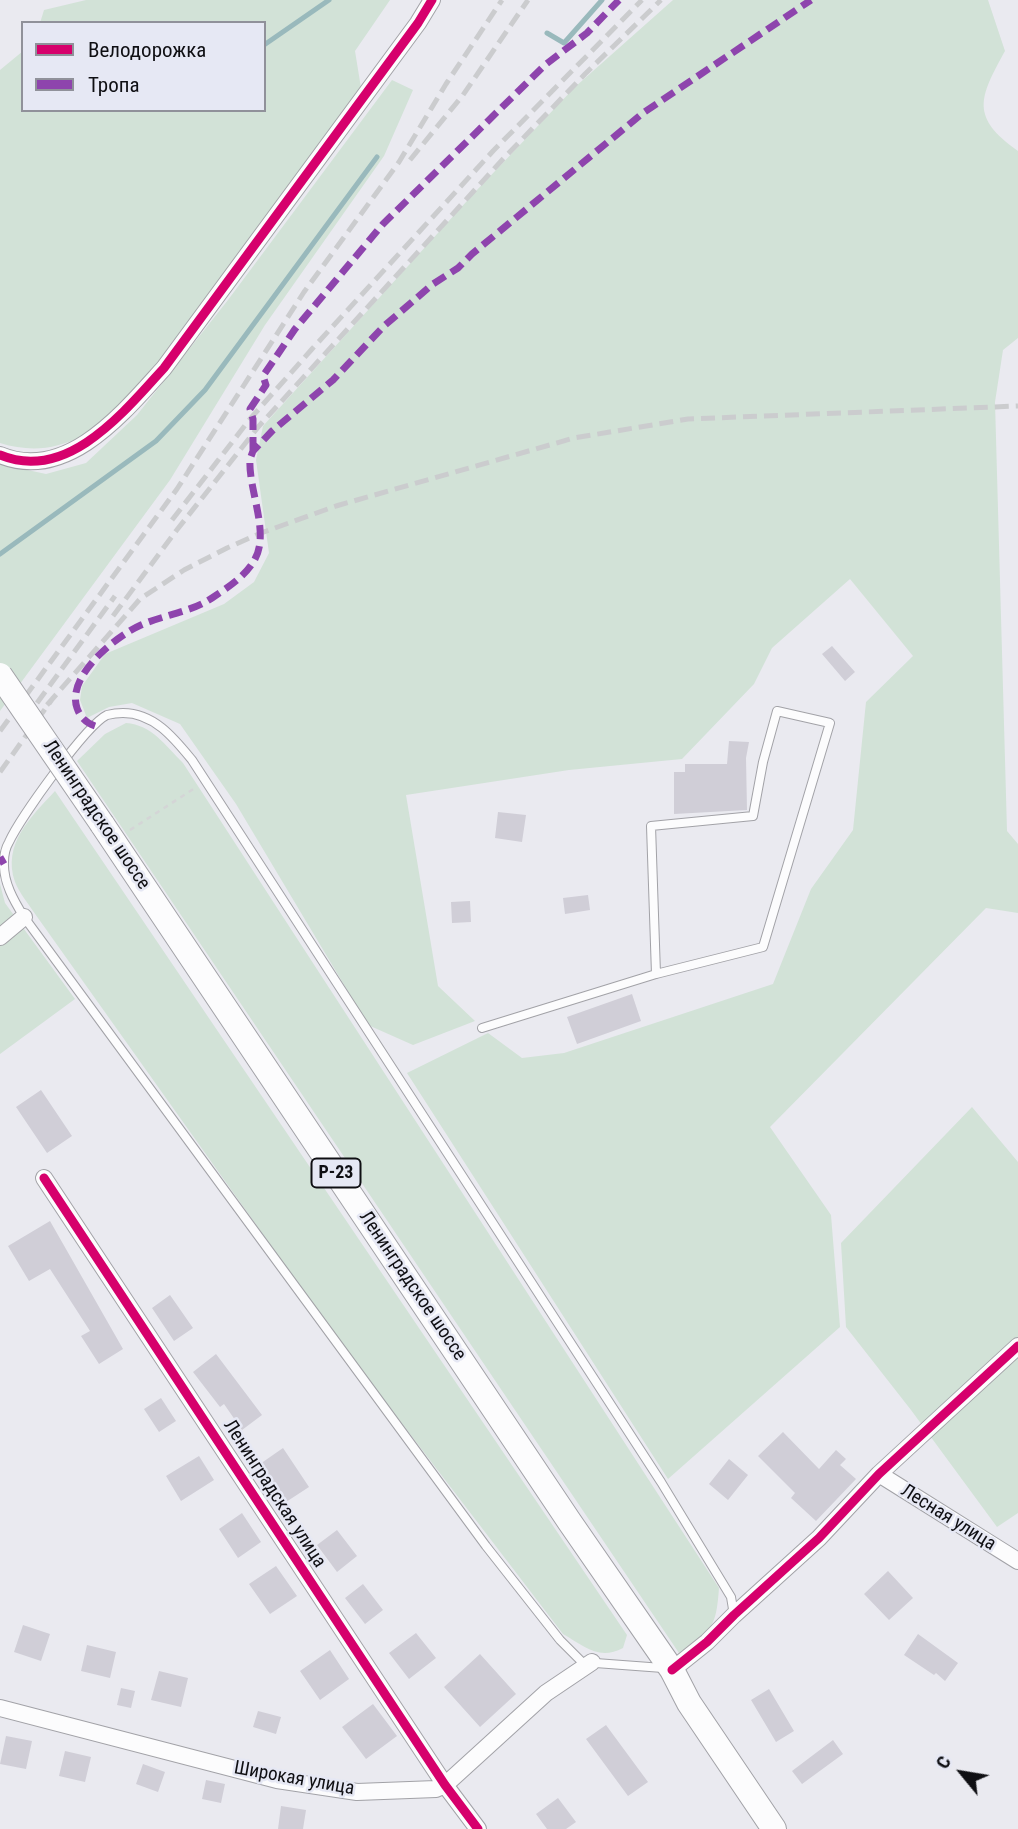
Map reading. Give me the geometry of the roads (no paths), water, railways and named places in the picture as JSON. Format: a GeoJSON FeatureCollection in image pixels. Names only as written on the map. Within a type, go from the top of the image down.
{"type":"FeatureCollection","features":[{"type":"Feature","properties":{"kind":"highway","name":"Ленинградское шоссе"},"geometry":{"type":"LineString","coordinates":[[0,675],[672,1670],[689,1703],[774,1829]]}},
{"type":"Feature","properties":{"kind":"street"},"geometry":{"type":"LineString","coordinates":[[0,454],[12,460],[37,461],[68,454],[94,437],[130,406],[172,357],[418,23],[432,0]]}},
{"type":"Feature","properties":{"kind":"street"},"geometry":{"type":"LineString","coordinates":[[0,937],[23,917]]}},
{"type":"Feature","properties":{"kind":"street","name":"Ленинградская улица"},"geometry":{"type":"LineString","coordinates":[[44,1178],[445,1784],[478,1829]]}},
{"type":"Feature","properties":{"kind":"street"},"geometry":{"type":"LineString","coordinates":[[672,1670],[707,1642],[819,1538],[878,1474],[1018,1346]]}},
{"type":"Feature","properties":{"kind":"street","name":"Лесная улица"},"geometry":{"type":"LineString","coordinates":[[878,1474],[1018,1561]]}},
{"type":"Feature","properties":{"kind":"street"},"geometry":{"type":"LineString","coordinates":[[445,1784],[546,1693],[592,1662]]}},
{"type":"Feature","properties":{"kind":"street","name":"Широкая улица"},"geometry":{"type":"LineString","coordinates":[[0,1708],[277,1780],[357,1792],[436,1789],[445,1784]]}},
{"type":"Feature","properties":{"kind":"lane"},"geometry":{"type":"LineString","coordinates":[[482,1028],[656,974],[763,947],[830,723],[777,711],[763,762],[753,816],[651,826],[656,974]]}},
{"type":"Feature","properties":{"kind":"lane"},"geometry":{"type":"LineString","coordinates":[[672,1670],[582,1662],[560,1640],[486,1546],[23,917],[7,885],[4,864],[7,845],[26,813],[74,748],[107,715],[125,713],[158,724],[174,738],[206,781],[661,1482],[730,1597],[734,1615]]}},
{"type":"Feature","properties":{"kind":"waterway"},"geometry":{"type":"LineString","coordinates":[[266,44],[329,0]]}},
{"type":"Feature","properties":{"kind":"waterway"},"geometry":{"type":"LineString","coordinates":[[547,33],[564,43],[602,0]]}},
{"type":"Feature","properties":{"kind":"waterway"},"geometry":{"type":"LineString","coordinates":[[0,554],[156,441],[205,390],[377,157]]}},
{"type":"Feature","properties":{"kind":"railway"},"geometry":{"type":"LineString","coordinates":[[0,731],[177,489],[304,292],[399,162],[446,84],[502,0]]}},
{"type":"Feature","properties":{"kind":"railway"},"geometry":{"type":"LineString","coordinates":[[410,160],[463,95],[528,0]]}},
{"type":"Feature","properties":{"kind":"railway"},"geometry":{"type":"LineString","coordinates":[[172,520],[250,419],[312,349],[493,151],[642,0]]}},
{"type":"Feature","properties":{"kind":"railway"},"geometry":{"type":"LineString","coordinates":[[113,616],[259,426],[503,159],[661,0]]}},
{"type":"Feature","properties":{"kind":"railway"},"geometry":{"type":"LineString","coordinates":[[47,705],[140,599],[184,570],[227,548],[336,506],[574,438],[688,419],[1018,406]]}},
{"type":"Feature","properties":{"kind":"railway"},"geometry":{"type":"LineString","coordinates":[[37,703],[115,596]]}},
{"type":"Feature","properties":{"kind":"railway"},"geometry":{"type":"LineString","coordinates":[[0,772],[53,698]]}}]}
